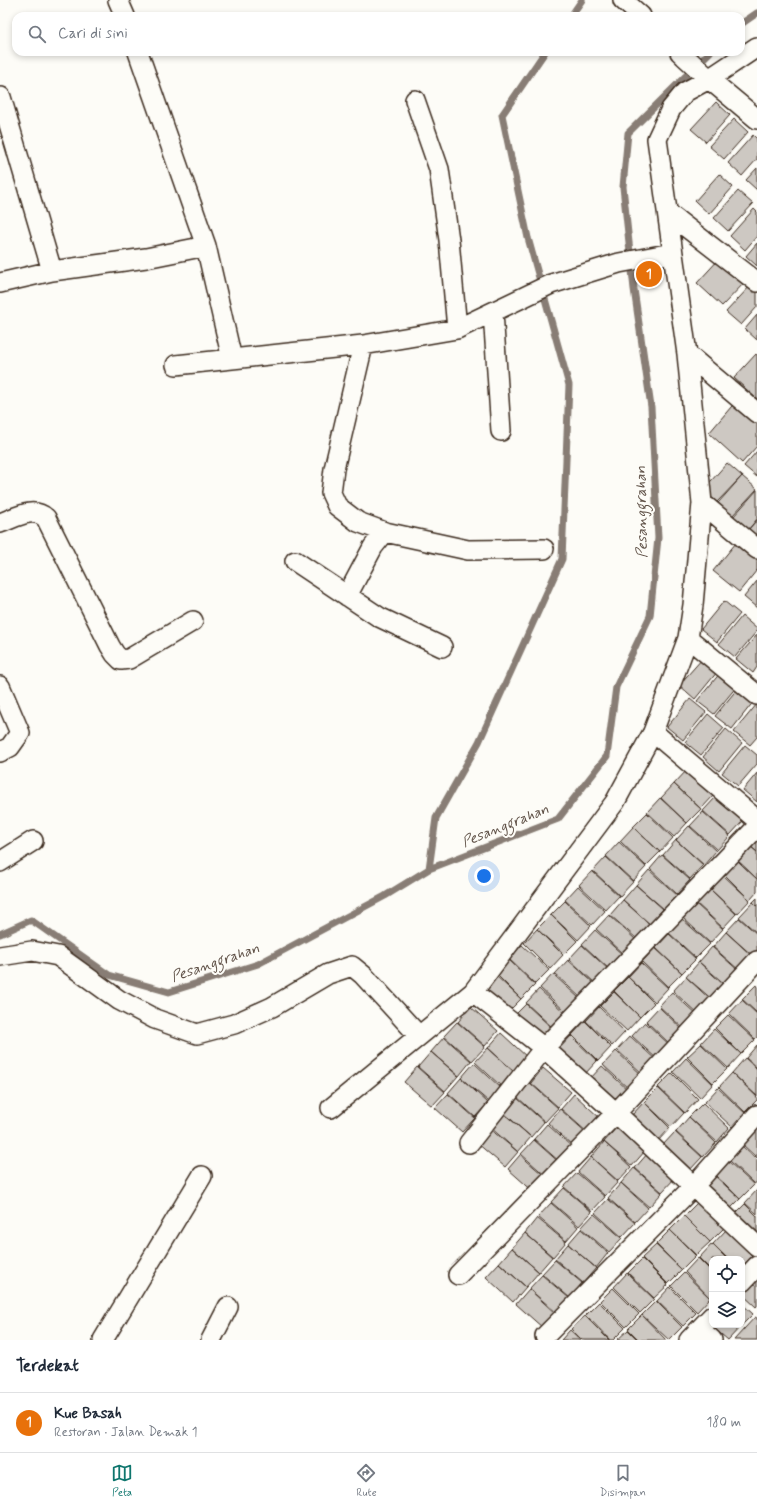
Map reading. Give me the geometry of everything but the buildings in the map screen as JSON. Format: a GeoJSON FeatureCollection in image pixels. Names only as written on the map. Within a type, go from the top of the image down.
{"type":"FeatureCollection","features":[{"type":"Feature","properties":{"kind":"street"},"geometry":{"type":"LineString","coordinates":[[118,0],[123,12]]}},
{"type":"Feature","properties":{"kind":"street"},"geometry":{"type":"LineString","coordinates":[[623,0],[636,12]]}},
{"type":"Feature","properties":{"kind":"street"},"geometry":{"type":"LineString","coordinates":[[745,55],[757,47]]}},
{"type":"Feature","properties":{"kind":"street"},"geometry":{"type":"LineString","coordinates":[[139,56],[206,246],[232,359]]}},
{"type":"Feature","properties":{"kind":"street"},"geometry":{"type":"LineString","coordinates":[[684,56],[757,119]]}},
{"type":"Feature","properties":{"kind":"street"},"geometry":{"type":"LineString","coordinates":[[331,1108],[473,992],[615,802],[653,732],[688,638],[693,605],[702,503],[687,354],[657,139],[671,109],[685,92],[743,56]]}},
{"type":"Feature","properties":{"kind":"street"},"geometry":{"type":"LineString","coordinates":[[1,97],[52,271]]}},
{"type":"Feature","properties":{"kind":"street"},"geometry":{"type":"LineString","coordinates":[[414,100],[439,169],[449,240],[457,329]]}},
{"type":"Feature","properties":{"kind":"street"},"geometry":{"type":"LineString","coordinates":[[668,213],[757,282]]}},
{"type":"Feature","properties":{"kind":"street"},"geometry":{"type":"LineString","coordinates":[[0,283],[52,271],[146,258],[206,246]]}},
{"type":"Feature","properties":{"kind":"street"},"geometry":{"type":"LineString","coordinates":[[176,365],[363,345],[457,329],[551,284],[620,263],[672,253]]}},
{"type":"Feature","properties":{"kind":"street"},"geometry":{"type":"LineString","coordinates":[[493,312],[501,431]]}},
{"type":"Feature","properties":{"kind":"street"},"geometry":{"type":"LineString","coordinates":[[363,345],[334,469],[331,493],[337,506],[358,522],[385,532],[468,550],[544,549]]}},
{"type":"Feature","properties":{"kind":"street"},"geometry":{"type":"LineString","coordinates":[[687,354],[757,413]]}},
{"type":"Feature","properties":{"kind":"street"},"geometry":{"type":"LineString","coordinates":[[702,503],[757,549]]}},
{"type":"Feature","properties":{"kind":"street"},"geometry":{"type":"LineString","coordinates":[[0,523],[33,512],[40,513],[46,518],[110,646],[120,660],[129,659],[193,621]]}},
{"type":"Feature","properties":{"kind":"street"},"geometry":{"type":"LineString","coordinates":[[347,596],[373,547],[385,532]]}},
{"type":"Feature","properties":{"kind":"street"},"geometry":{"type":"LineString","coordinates":[[295,561],[379,617],[442,647]]}},
{"type":"Feature","properties":{"kind":"street"},"geometry":{"type":"LineString","coordinates":[[688,638],[757,695]]}},
{"type":"Feature","properties":{"kind":"street"},"geometry":{"type":"LineString","coordinates":[[0,686],[20,733],[10,747],[0,752]]}},
{"type":"Feature","properties":{"kind":"street"},"geometry":{"type":"LineString","coordinates":[[653,732],[757,820]]}},
{"type":"Feature","properties":{"kind":"street"},"geometry":{"type":"LineString","coordinates":[[469,1143],[544,1048],[757,828]]}},
{"type":"Feature","properties":{"kind":"street"},"geometry":{"type":"LineString","coordinates":[[0,862],[33,841]]}},
{"type":"Feature","properties":{"kind":"street"},"geometry":{"type":"LineString","coordinates":[[0,956],[32,951],[58,956],[119,1000],[155,1019],[197,1034],[234,1024],[272,1007],[328,974],[352,966],[363,974],[419,1036]]}},
{"type":"Feature","properties":{"kind":"street"},"geometry":{"type":"LineString","coordinates":[[458,1275],[616,1113],[757,961]]}},
{"type":"Feature","properties":{"kind":"street"},"geometry":{"type":"LineString","coordinates":[[473,992],[544,1048],[616,1113],[757,1246]]}},
{"type":"Feature","properties":{"kind":"street"},"geometry":{"type":"LineString","coordinates":[[545,1336],[693,1187],[757,1115]]}},
{"type":"Feature","properties":{"kind":"street"},"geometry":{"type":"LineString","coordinates":[[103,1340],[202,1176]]}},
{"type":"Feature","properties":{"kind":"street"},"geometry":{"type":"LineString","coordinates":[[745,1279],[757,1266]]}},
{"type":"Feature","properties":{"kind":"street"},"geometry":{"type":"LineString","coordinates":[[211,1340],[228,1307]]}},
{"type":"Feature","properties":{"kind":"waterway"},"geometry":{"type":"LineString","coordinates":[[574,12],[582,0]]}},
{"type":"Feature","properties":{"kind":"waterway","name":"Pesanggrahan"},"geometry":{"type":"LineString","coordinates":[[745,21],[757,13]]}},
{"type":"Feature","properties":{"kind":"waterway"},"geometry":{"type":"LineString","coordinates":[[429,869],[436,818],[479,742],[562,559],[569,385],[528,238],[502,115],[542,56]]}},
{"type":"Feature","properties":{"kind":"waterway","name":"Pesanggrahan"},"geometry":{"type":"LineString","coordinates":[[0,934],[31,920],[109,975],[169,992],[258,964],[385,896],[429,869],[558,819],[607,756],[616,687],[650,616],[658,538],[651,407],[634,289],[623,187],[628,133],[706,56]]}},
{"type":"Feature","properties":{"kind":"place","name":"Kue Basah"},"geometry":{"type":"Point","coordinates":[649,274]}}]}
